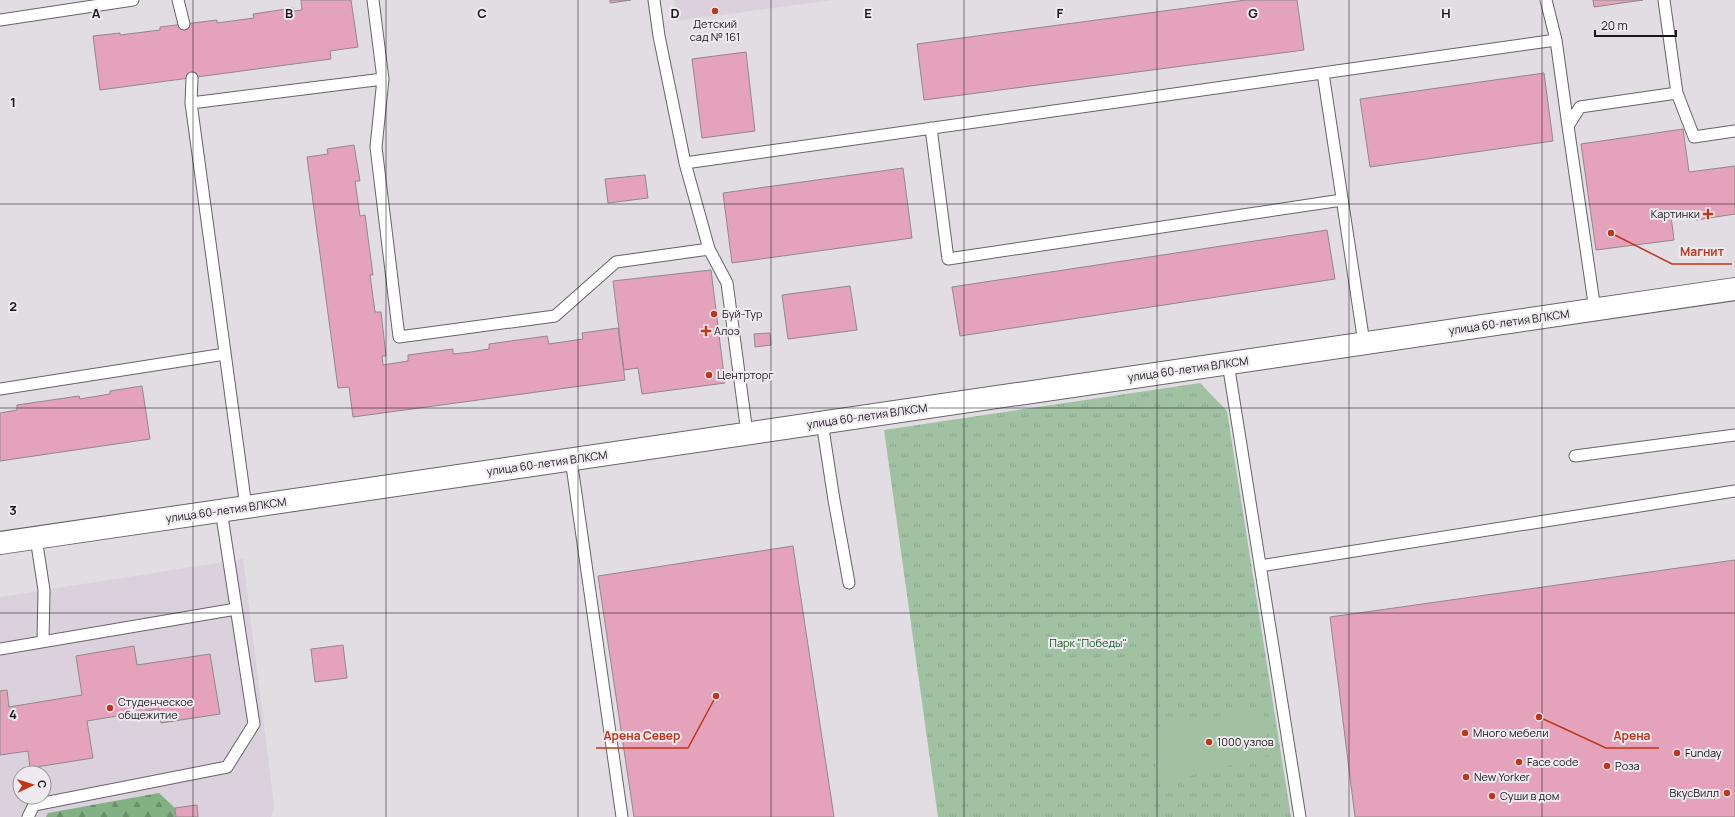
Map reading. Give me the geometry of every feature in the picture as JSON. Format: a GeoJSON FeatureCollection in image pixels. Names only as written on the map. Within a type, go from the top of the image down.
{"type":"FeatureCollection","features":[{"type":"Feature","properties":{"kind":"street","name":"улица 60-летия ВЛКСМ"},"geometry":{"type":"LineString","coordinates":[[0,543],[1735,289]]}},
{"type":"Feature","properties":{"kind":"lane"},"geometry":{"type":"LineString","coordinates":[[0,20],[95,3],[133,0]]}},
{"type":"Feature","properties":{"kind":"lane"},"geometry":{"type":"LineString","coordinates":[[178,0],[184,24]]}},
{"type":"Feature","properties":{"kind":"lane"},"geometry":{"type":"LineString","coordinates":[[373,0],[383,79],[376,147],[399,338],[555,316],[616,262],[709,249]]}},
{"type":"Feature","properties":{"kind":"lane"},"geometry":{"type":"LineString","coordinates":[[654,0],[659,36],[685,163],[709,249],[727,282],[747,434]]}},
{"type":"Feature","properties":{"kind":"lane"},"geometry":{"type":"LineString","coordinates":[[1546,0],[1556,40],[1595,310]]}},
{"type":"Feature","properties":{"kind":"lane"},"geometry":{"type":"LineString","coordinates":[[1664,0],[1677,93],[1694,137],[1735,131]]}},
{"type":"Feature","properties":{"kind":"lane"},"geometry":{"type":"LineString","coordinates":[[685,163],[1556,40]]}},
{"type":"Feature","properties":{"kind":"lane"},"geometry":{"type":"LineString","coordinates":[[1323,73],[1364,343]]}},
{"type":"Feature","properties":{"kind":"lane"},"geometry":{"type":"LineString","coordinates":[[192,78],[191,103],[246,507]]}},
{"type":"Feature","properties":{"kind":"lane"},"geometry":{"type":"LineString","coordinates":[[191,103],[383,79]]}},
{"type":"Feature","properties":{"kind":"lane"},"geometry":{"type":"LineString","coordinates":[[1568,126],[1580,107],[1677,93]]}},
{"type":"Feature","properties":{"kind":"lane"},"geometry":{"type":"LineString","coordinates":[[931,128],[948,259],[1342,200]]}},
{"type":"Feature","properties":{"kind":"lane"},"geometry":{"type":"LineString","coordinates":[[0,389],[225,354]]}},
{"type":"Feature","properties":{"kind":"lane"},"geometry":{"type":"LineString","coordinates":[[1228,363],[1300,817]]}},
{"type":"Feature","properties":{"kind":"lane"},"geometry":{"type":"LineString","coordinates":[[822,422],[849,583]]}},
{"type":"Feature","properties":{"kind":"lane"},"geometry":{"type":"LineString","coordinates":[[1575,456],[1735,435]]}},
{"type":"Feature","properties":{"kind":"lane"},"geometry":{"type":"LineString","coordinates":[[572,459],[622,817]]}},
{"type":"Feature","properties":{"kind":"lane"},"geometry":{"type":"LineString","coordinates":[[1260,566],[1735,491]]}},
{"type":"Feature","properties":{"kind":"lane"},"geometry":{"type":"LineString","coordinates":[[28,817],[34,805],[227,767],[254,724],[221,510]]}},
{"type":"Feature","properties":{"kind":"lane"},"geometry":{"type":"LineString","coordinates":[[36,538],[44,590],[43,641]]}},
{"type":"Feature","properties":{"kind":"lane"},"geometry":{"type":"LineString","coordinates":[[0,649],[236,609]]}},
{"type":"Feature","properties":{"kind":"shaded area","name":"Детский сад № 161"},"geometry":{"type":"Polygon","coordinates":[[[674,0],[833,0],[677,21],[674,0]]]}},
{"type":"Feature","properties":{"kind":"shaded area"},"geometry":{"type":"Polygon","coordinates":[[[243,559],[274,805],[271,817],[0,817],[0,597],[243,559]]]}},
{"type":"Feature","properties":{"kind":"green space","name":"Парк \"Победы\""},"geometry":{"type":"Polygon","coordinates":[[[1200,383],[1227,411],[1291,817],[938,817],[884,430],[1200,383]]]}},
{"type":"Feature","properties":{"kind":"green space","name":"1000 узлов"},"geometry":{"type":"Polygon","coordinates":[[[1262,709],[1270,755],[1159,784],[1148,729],[1262,709]]]}},
{"type":"Feature","properties":{"kind":"green space"},"geometry":{"type":"Polygon","coordinates":[[[159,793],[175,808],[176,817],[46,817],[48,813],[159,793]]]}},
{"type":"Feature","properties":{"kind":"building"},"geometry":{"type":"Polygon","coordinates":[[[301,0],[351,0],[358,47],[330,51],[331,59],[100,90],[93,36],[120,33],[120,35],[160,30],[160,27],[217,20],[217,23],[254,18],[253,14],[293,8],[294,11],[302,10],[301,0]]]}},
{"type":"Feature","properties":{"kind":"building"},"geometry":{"type":"Polygon","coordinates":[[[610,0],[631,0],[610,3],[610,0]]]}},
{"type":"Feature","properties":{"kind":"building"},"geometry":{"type":"Polygon","coordinates":[[[1246,0],[1297,0],[1304,50],[924,100],[917,44],[1246,0]]]}},
{"type":"Feature","properties":{"kind":"building"},"geometry":{"type":"Polygon","coordinates":[[[1593,0],[1643,0],[1594,7],[1593,0]]]}},
{"type":"Feature","properties":{"kind":"building"},"geometry":{"type":"Polygon","coordinates":[[[746,52],[755,131],[702,138],[692,59],[746,52]]]}},
{"type":"Feature","properties":{"kind":"building"},"geometry":{"type":"Polygon","coordinates":[[[1544,73],[1553,141],[1370,167],[1360,99],[1544,73]]]}},
{"type":"Feature","properties":{"kind":"building"},"geometry":{"type":"Polygon","coordinates":[[[1683,129],[1689,172],[1735,166],[1735,214],[1696,220],[1694,213],[1671,216],[1674,240],[1596,250],[1581,144],[1683,129]]]}},
{"type":"Feature","properties":{"kind":"building"},"geometry":{"type":"Polygon","coordinates":[[[354,145],[360,181],[355,181],[360,216],[365,215],[373,275],[370,275],[375,312],[381,312],[386,356],[382,356],[383,365],[408,361],[408,355],[453,349],[453,354],[471,352],[489,349],[489,344],[547,336],[549,344],[583,339],[582,333],[618,328],[625,380],[353,417],[349,387],[338,388],[307,157],[328,154],[327,149],[354,145]]]}},
{"type":"Feature","properties":{"kind":"building"},"geometry":{"type":"Polygon","coordinates":[[[903,168],[912,238],[732,263],[723,193],[903,168]]]}},
{"type":"Feature","properties":{"kind":"building"},"geometry":{"type":"Polygon","coordinates":[[[645,175],[648,198],[608,203],[605,179],[645,175]]]}},
{"type":"Feature","properties":{"kind":"building"},"geometry":{"type":"Polygon","coordinates":[[[1327,230],[1335,279],[960,336],[952,287],[1327,230]]]}},
{"type":"Feature","properties":{"kind":"building"},"geometry":{"type":"Polygon","coordinates":[[[711,270],[725,383],[642,394],[638,368],[624,370],[613,281],[711,270]]]}},
{"type":"Feature","properties":{"kind":"building"},"geometry":{"type":"Polygon","coordinates":[[[850,286],[857,330],[788,339],[782,295],[850,286]]]}},
{"type":"Feature","properties":{"kind":"building"},"geometry":{"type":"Polygon","coordinates":[[[770,333],[771,345],[755,347],[754,334],[770,333]]]}},
{"type":"Feature","properties":{"kind":"building"},"geometry":{"type":"Polygon","coordinates":[[[142,386],[150,439],[0,461],[0,413],[17,410],[17,405],[79,396],[80,399],[110,394],[110,391],[142,386]]]}},
{"type":"Feature","properties":{"kind":"building"},"geometry":{"type":"Polygon","coordinates":[[[793,546],[834,817],[634,817],[598,576],[793,546]]]}},
{"type":"Feature","properties":{"kind":"building"},"geometry":{"type":"Polygon","coordinates":[[[1735,560],[1735,817],[1355,817],[1330,617],[1735,560]]]}},
{"type":"Feature","properties":{"kind":"building"},"geometry":{"type":"Polygon","coordinates":[[[343,645],[347,678],[315,682],[311,649],[343,645]]]}},
{"type":"Feature","properties":{"kind":"building","name":"Студенческое общежитие"},"geometry":{"type":"Polygon","coordinates":[[[134,646],[137,665],[210,654],[220,714],[161,723],[159,709],[87,721],[93,758],[49,765],[30,765],[28,751],[0,755],[0,691],[7,690],[9,707],[82,695],[76,656],[134,646]]]}},
{"type":"Feature","properties":{"kind":"building"},"geometry":{"type":"Polygon","coordinates":[[[197,805],[198,817],[176,817],[175,808],[197,805]]]}},
{"type":"Feature","properties":{"kind":"place","name":"Детский сад № 161"},"geometry":{"type":"Point","coordinates":[715,11]}},
{"type":"Feature","properties":{"kind":"place","name":"Картинки"},"geometry":{"type":"Point","coordinates":[1708,214]}},
{"type":"Feature","properties":{"kind":"place","name":"Магнит"},"geometry":{"type":"Point","coordinates":[1611,233]}},
{"type":"Feature","properties":{"kind":"place","name":"Буй-Тур"},"geometry":{"type":"Point","coordinates":[714,314]}},
{"type":"Feature","properties":{"kind":"place","name":"Алоэ"},"geometry":{"type":"Point","coordinates":[706,331]}},
{"type":"Feature","properties":{"kind":"place","name":"Центрторг"},"geometry":{"type":"Point","coordinates":[709,375]}},
{"type":"Feature","properties":{"kind":"place","name":"Арена Север"},"geometry":{"type":"Point","coordinates":[716,696]}},
{"type":"Feature","properties":{"kind":"place","name":"Студенческое общежитие"},"geometry":{"type":"Point","coordinates":[110,708]}},
{"type":"Feature","properties":{"kind":"place","name":"Арена"},"geometry":{"type":"Point","coordinates":[1539,717]}},
{"type":"Feature","properties":{"kind":"place","name":"Много мебели"},"geometry":{"type":"Point","coordinates":[1465,733]}},
{"type":"Feature","properties":{"kind":"place","name":"1000 узлов"},"geometry":{"type":"Point","coordinates":[1209,742]}},
{"type":"Feature","properties":{"kind":"place","name":"Funday"},"geometry":{"type":"Point","coordinates":[1677,753]}},
{"type":"Feature","properties":{"kind":"place","name":"Face code"},"geometry":{"type":"Point","coordinates":[1519,762]}},
{"type":"Feature","properties":{"kind":"place","name":"Роза"},"geometry":{"type":"Point","coordinates":[1607,766]}},
{"type":"Feature","properties":{"kind":"place","name":"New Yorker"},"geometry":{"type":"Point","coordinates":[1466,777]}},
{"type":"Feature","properties":{"kind":"place","name":"ВкусВилл"},"geometry":{"type":"Point","coordinates":[1727,793]}},
{"type":"Feature","properties":{"kind":"place","name":"Суши в дом"},"geometry":{"type":"Point","coordinates":[1492,796]}}]}
